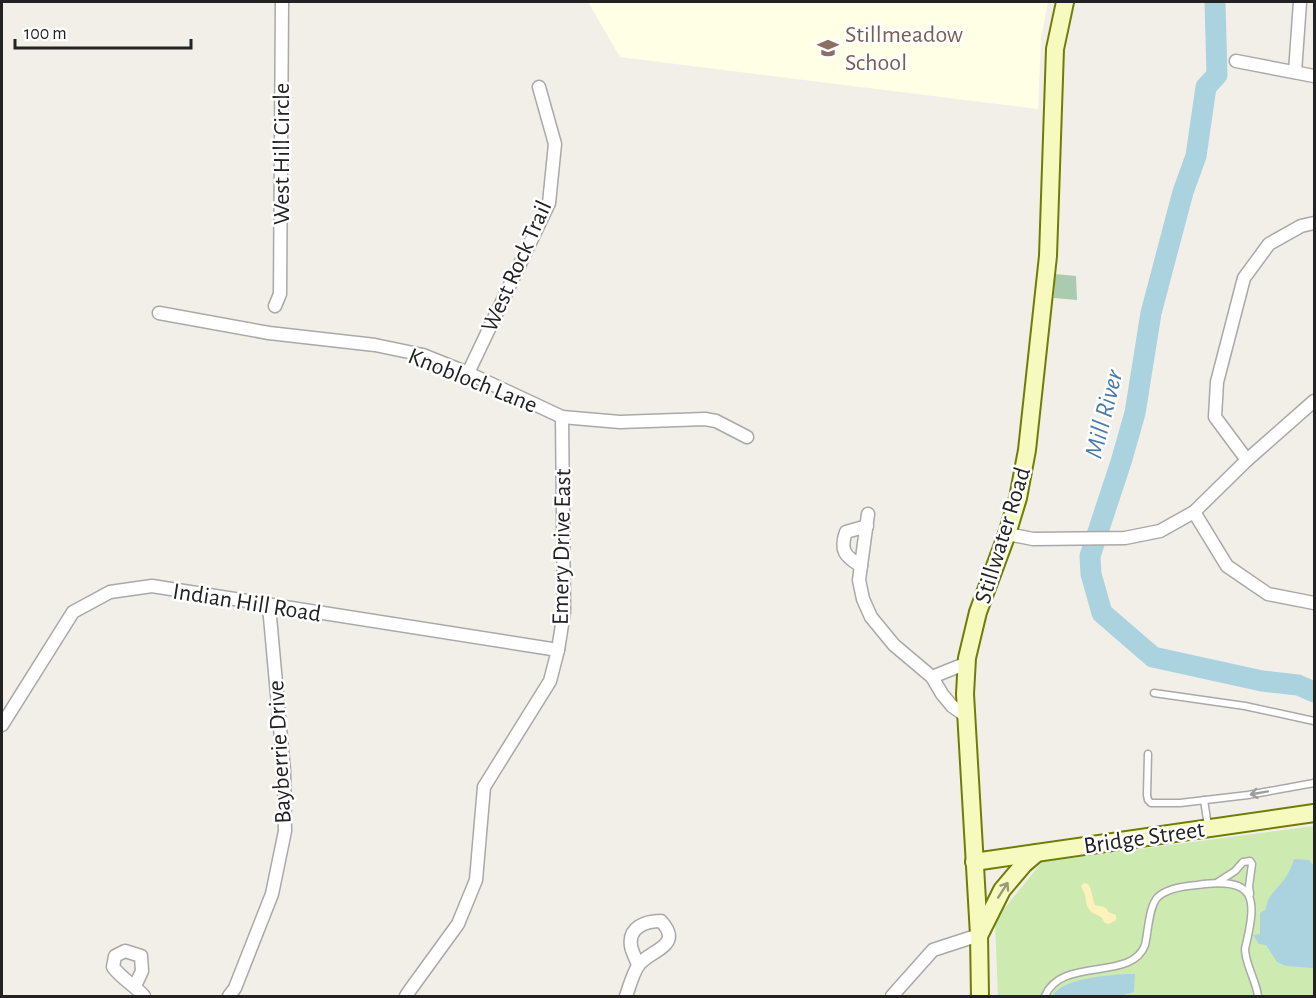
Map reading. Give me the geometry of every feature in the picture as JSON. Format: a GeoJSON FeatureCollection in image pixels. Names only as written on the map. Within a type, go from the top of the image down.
{"type":"FeatureCollection","features":[{"type":"Feature","properties":{"kind":"main road","name":"Stillwater Road"},"geometry":{"type":"LineString","coordinates":[[980,996],[979,935],[965,694],[967,663],[978,612],[1018,498],[1027,450],[1048,256],[1055,49],[1065,2]]}},
{"type":"Feature","properties":{"kind":"main road","name":"Bridge Street"},"geometry":{"type":"LineString","coordinates":[[974,862],[1314,813]]}},
{"type":"Feature","properties":{"kind":"main road"},"geometry":{"type":"LineString","coordinates":[[979,935],[1002,890],[1024,864],[1037,853]]}},
{"type":"Feature","properties":{"kind":"street","name":"West Hill Circle"},"geometry":{"type":"LineString","coordinates":[[274,306],[280,294],[282,2]]}},
{"type":"Feature","properties":{"kind":"street"},"geometry":{"type":"LineString","coordinates":[[1295,72],[1300,2]]}},
{"type":"Feature","properties":{"kind":"street"},"geometry":{"type":"LineString","coordinates":[[1236,61],[1314,76]]}},
{"type":"Feature","properties":{"kind":"street","name":"West Rock Trail"},"geometry":{"type":"LineString","coordinates":[[468,373],[549,203],[555,144],[539,87]]}},
{"type":"Feature","properties":{"kind":"street"},"geometry":{"type":"LineString","coordinates":[[1247,460],[1215,417],[1217,382],[1244,278],[1269,244],[1301,226],[1314,223]]}},
{"type":"Feature","properties":{"kind":"street","name":"Knobloch Lane"},"geometry":{"type":"LineString","coordinates":[[159,313],[269,333],[375,345],[423,356],[468,373],[562,417],[620,422],[705,419],[716,421],[747,437]]}},
{"type":"Feature","properties":{"kind":"street"},"geometry":{"type":"LineString","coordinates":[[1007,534],[1033,539],[1125,538],[1160,531],[1194,512],[1247,460],[1314,401]]}},
{"type":"Feature","properties":{"kind":"street","name":"Emery Drive East"},"geometry":{"type":"LineString","coordinates":[[406,996],[458,924],[476,880],[484,787],[550,681],[564,612],[562,417]]}},
{"type":"Feature","properties":{"kind":"street"},"geometry":{"type":"LineString","coordinates":[[1194,512],[1227,566],[1268,594],[1314,603]]}},
{"type":"Feature","properties":{"kind":"street"},"geometry":{"type":"LineString","coordinates":[[861,566],[845,553],[842,542],[846,532],[868,520],[859,580],[862,599],[871,617],[894,645],[932,677],[952,706],[966,716]]}},
{"type":"Feature","properties":{"kind":"street","name":"Indian Hill Road"},"geometry":{"type":"LineString","coordinates":[[2,725],[72,612],[110,592],[152,586],[558,650]]}},
{"type":"Feature","properties":{"kind":"street","name":"Bayberrie Drive"},"geometry":{"type":"LineString","coordinates":[[229,996],[235,988],[272,894],[285,831],[284,771],[269,606]]}},
{"type":"Feature","properties":{"kind":"street"},"geometry":{"type":"LineString","coordinates":[[932,677],[967,663]]}},
{"type":"Feature","properties":{"kind":"street"},"geometry":{"type":"LineString","coordinates":[[892,996],[933,950],[979,935]]}},
{"type":"Feature","properties":{"kind":"street"},"geometry":{"type":"LineString","coordinates":[[626,996],[638,965]]}},
{"type":"Feature","properties":{"kind":"street"},"geometry":{"type":"LineString","coordinates":[[135,986],[144,996]]}},
{"type":"Feature","properties":{"kind":"lane"},"geometry":{"type":"LineString","coordinates":[[1154,693],[1245,706],[1314,721]]}},
{"type":"Feature","properties":{"kind":"lane"},"geometry":{"type":"LineString","coordinates":[[1148,754],[1147,795],[1151,803],[1180,803],[1248,795],[1314,783]]}},
{"type":"Feature","properties":{"kind":"lane"},"geometry":{"type":"LineString","coordinates":[[1204,800],[1208,828]]}},
{"type":"Feature","properties":{"kind":"lane"},"geometry":{"type":"LineString","coordinates":[[1217,882],[1243,862],[1250,861],[1252,864],[1249,886],[1252,913],[1245,954],[1258,996]]}},
{"type":"Feature","properties":{"kind":"lane"},"geometry":{"type":"LineString","coordinates":[[1045,996],[1057,981],[1068,976],[1086,970],[1118,966],[1136,958],[1144,950],[1154,904],[1158,897],[1166,892],[1217,882],[1238,885],[1245,889],[1250,897]]}},
{"type":"Feature","properties":{"kind":"shaded area","name":"Stillmeadow School"},"geometry":{"type":"Polygon","coordinates":[[[588,2],[1048,2],[1041,38],[1038,109],[620,57],[588,2]]]}},
{"type":"Feature","properties":{"kind":"shaded area"},"geometry":{"type":"Polygon","coordinates":[[[1055,274],[1076,276],[1077,300],[1054,298],[1055,274]]]}},
{"type":"Feature","properties":{"kind":"green space"},"geometry":{"type":"Polygon","coordinates":[[[1314,826],[1314,996],[998,996],[995,920],[1042,862],[1314,826]]]}},
{"type":"Feature","properties":{"kind":"sand"},"geometry":{"type":"Polygon","coordinates":[[[1084,883],[1089,886],[1095,905],[1104,907],[1108,912],[1116,915],[1116,920],[1109,924],[1105,923],[1101,917],[1091,912],[1081,886],[1084,883]]]}},
{"type":"Feature","properties":{"kind":"water"},"geometry":{"type":"Polygon","coordinates":[[[1294,859],[1309,860],[1314,865],[1313,968],[1286,966],[1277,962],[1266,945],[1259,944],[1253,935],[1260,934],[1260,913],[1266,909],[1270,898],[1287,876],[1294,859]]]}},
{"type":"Feature","properties":{"kind":"water"},"geometry":{"type":"Polygon","coordinates":[[[1135,974],[1134,992],[1120,996],[1052,996],[1066,985],[1075,982],[1135,974]]]}},
{"type":"Feature","properties":{"kind":"waterway","name":"Mill River"},"geometry":{"type":"LineString","coordinates":[[1215,2],[1217,75],[1206,87],[1196,156],[1183,192],[1151,313],[1135,413],[1090,556],[1091,574],[1102,613],[1153,657],[1262,681],[1298,685],[1314,692]]}},
{"type":"Feature","properties":{"kind":"place","name":"Stillmeadow School"},"geometry":{"type":"Point","coordinates":[828,48]}}]}
